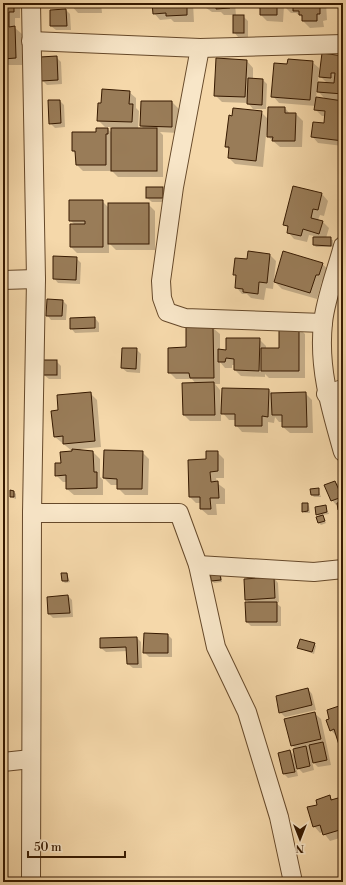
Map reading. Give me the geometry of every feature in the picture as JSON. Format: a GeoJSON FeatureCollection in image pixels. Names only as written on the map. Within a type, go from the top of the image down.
{"type":"FeatureCollection","features":[{"type":"Feature","properties":{"kind":"street"},"geometry":{"type":"LineString","coordinates":[[31,3],[36,279],[32,513],[31,882]]}},
{"type":"Feature","properties":{"kind":"street"},"geometry":{"type":"LineString","coordinates":[[31,41],[200,48],[343,44]]}},
{"type":"Feature","properties":{"kind":"street"},"geometry":{"type":"LineString","coordinates":[[200,48],[174,187],[162,280],[162,298],[167,312],[185,318],[323,323]]}},
{"type":"Feature","properties":{"kind":"street"},"geometry":{"type":"LineString","coordinates":[[343,246],[323,323],[323,368],[335,392],[343,452]]}},
{"type":"Feature","properties":{"kind":"street"},"geometry":{"type":"LineString","coordinates":[[3,280],[36,279]]}},
{"type":"Feature","properties":{"kind":"street"},"geometry":{"type":"LineString","coordinates":[[32,513],[179,513],[198,565],[216,647],[247,712],[279,817],[293,882]]}},
{"type":"Feature","properties":{"kind":"street"},"geometry":{"type":"LineString","coordinates":[[198,565],[314,572],[343,570]]}},
{"type":"Feature","properties":{"kind":"street"},"geometry":{"type":"LineString","coordinates":[[3,762],[31,759]]}},
{"type":"Feature","properties":{"kind":"building"},"geometry":{"type":"Polygon","coordinates":[[[3,3],[14,3],[14,12],[9,12],[9,27],[15,26],[16,58],[3,59],[3,3]]]}},
{"type":"Feature","properties":{"kind":"building"},"geometry":{"type":"Polygon","coordinates":[[[70,3],[95,3],[96,6],[71,7],[70,3]]]}},
{"type":"Feature","properties":{"kind":"building"},"geometry":{"type":"Polygon","coordinates":[[[152,3],[187,3],[187,15],[166,16],[166,13],[153,14],[152,3]]]}},
{"type":"Feature","properties":{"kind":"building"},"geometry":{"type":"Polygon","coordinates":[[[204,3],[229,3],[230,8],[216,9],[216,5],[204,6],[204,3]]]}},
{"type":"Feature","properties":{"kind":"building"},"geometry":{"type":"Polygon","coordinates":[[[255,3],[277,3],[277,15],[260,15],[260,6],[255,6],[255,3]]]}},
{"type":"Feature","properties":{"kind":"building"},"geometry":{"type":"Polygon","coordinates":[[[283,3],[320,3],[320,14],[317,14],[317,21],[302,21],[302,15],[299,15],[299,11],[293,11],[293,7],[283,7],[283,3]]]}},
{"type":"Feature","properties":{"kind":"building"},"geometry":{"type":"Polygon","coordinates":[[[66,9],[67,26],[50,26],[50,10],[66,9]]]}},
{"type":"Feature","properties":{"kind":"building"},"geometry":{"type":"Polygon","coordinates":[[[233,15],[244,15],[244,33],[233,33],[233,15]]]}},
{"type":"Feature","properties":{"kind":"building"},"geometry":{"type":"Polygon","coordinates":[[[322,53],[343,56],[343,94],[317,92],[318,82],[334,83],[335,73],[331,73],[331,78],[319,77],[322,53]]]}},
{"type":"Feature","properties":{"kind":"building"},"geometry":{"type":"Polygon","coordinates":[[[57,56],[58,80],[41,81],[40,57],[57,56]]]}},
{"type":"Feature","properties":{"kind":"building"},"geometry":{"type":"Polygon","coordinates":[[[216,58],[247,60],[245,97],[214,96],[216,58]]]}},
{"type":"Feature","properties":{"kind":"building"},"geometry":{"type":"Polygon","coordinates":[[[288,59],[313,61],[310,100],[271,97],[274,63],[287,64],[288,59]]]}},
{"type":"Feature","properties":{"kind":"building"},"geometry":{"type":"Polygon","coordinates":[[[248,78],[263,79],[262,105],[247,104],[248,78]]]}},
{"type":"Feature","properties":{"kind":"building"},"geometry":{"type":"Polygon","coordinates":[[[102,89],[130,91],[129,104],[133,104],[132,122],[97,121],[98,103],[101,103],[102,89]]]}},
{"type":"Feature","properties":{"kind":"building"},"geometry":{"type":"Polygon","coordinates":[[[316,97],[343,101],[343,141],[311,137],[313,122],[324,123],[325,111],[314,110],[316,97]]]}},
{"type":"Feature","properties":{"kind":"building"},"geometry":{"type":"Polygon","coordinates":[[[48,100],[60,100],[61,123],[49,124],[48,100]]]}},
{"type":"Feature","properties":{"kind":"building"},"geometry":{"type":"Polygon","coordinates":[[[141,101],[172,101],[172,127],[140,126],[141,101]]]}},
{"type":"Feature","properties":{"kind":"building"},"geometry":{"type":"Polygon","coordinates":[[[268,107],[285,107],[285,113],[296,113],[295,141],[272,141],[273,137],[267,137],[268,107]]]}},
{"type":"Feature","properties":{"kind":"building"},"geometry":{"type":"Polygon","coordinates":[[[233,108],[262,111],[256,161],[228,158],[229,147],[225,147],[229,115],[232,116],[233,108]]]}},
{"type":"Feature","properties":{"kind":"building"},"geometry":{"type":"Polygon","coordinates":[[[96,128],[108,128],[108,134],[106,134],[106,165],[76,165],[75,151],[72,151],[72,132],[96,132],[96,128]]]}},
{"type":"Feature","properties":{"kind":"building"},"geometry":{"type":"Polygon","coordinates":[[[111,128],[157,128],[157,171],[111,171],[111,128]]]}},
{"type":"Feature","properties":{"kind":"building"},"geometry":{"type":"Polygon","coordinates":[[[293,186],[322,193],[318,210],[313,209],[311,218],[323,221],[319,234],[303,229],[301,236],[287,233],[288,226],[283,225],[293,186]]]}},
{"type":"Feature","properties":{"kind":"building"},"geometry":{"type":"Polygon","coordinates":[[[146,187],[163,187],[163,198],[146,198],[146,187]]]}},
{"type":"Feature","properties":{"kind":"building"},"geometry":{"type":"Polygon","coordinates":[[[69,200],[103,200],[103,247],[70,247],[70,224],[85,224],[85,221],[69,221],[69,200]]]}},
{"type":"Feature","properties":{"kind":"building"},"geometry":{"type":"Polygon","coordinates":[[[108,203],[149,203],[149,244],[108,244],[108,203]]]}},
{"type":"Feature","properties":{"kind":"building"},"geometry":{"type":"Polygon","coordinates":[[[313,237],[331,237],[331,246],[313,245],[313,237]]]}},
{"type":"Feature","properties":{"kind":"building"},"geometry":{"type":"Polygon","coordinates":[[[248,251],[270,254],[267,283],[259,282],[258,294],[243,292],[243,289],[235,288],[236,275],[233,275],[235,258],[247,259],[248,251]]]}},
{"type":"Feature","properties":{"kind":"building"},"geometry":{"type":"Polygon","coordinates":[[[283,251],[323,263],[319,275],[316,275],[310,293],[274,282],[283,251]]]}},
{"type":"Feature","properties":{"kind":"building"},"geometry":{"type":"Polygon","coordinates":[[[53,256],[77,257],[76,280],[53,279],[53,256]]]}},
{"type":"Feature","properties":{"kind":"building"},"geometry":{"type":"Polygon","coordinates":[[[47,299],[63,300],[62,316],[46,316],[47,299]]]}},
{"type":"Feature","properties":{"kind":"building"},"geometry":{"type":"Polygon","coordinates":[[[95,317],[95,328],[70,329],[70,318],[95,317]]]}},
{"type":"Feature","properties":{"kind":"building"},"geometry":{"type":"Polygon","coordinates":[[[279,326],[299,326],[299,371],[261,371],[261,348],[279,348],[279,326]]]}},
{"type":"Feature","properties":{"kind":"building"},"geometry":{"type":"Polygon","coordinates":[[[186,327],[213,327],[214,378],[190,378],[189,373],[168,373],[168,348],[186,347],[186,327]]]}},
{"type":"Feature","properties":{"kind":"building"},"geometry":{"type":"Polygon","coordinates":[[[226,338],[260,338],[259,371],[234,370],[234,359],[226,358],[225,362],[218,362],[218,349],[226,350],[226,338]]]}},
{"type":"Feature","properties":{"kind":"building"},"geometry":{"type":"Polygon","coordinates":[[[122,348],[137,348],[136,369],[121,368],[122,348]]]}},
{"type":"Feature","properties":{"kind":"building"},"geometry":{"type":"Polygon","coordinates":[[[43,360],[57,360],[57,375],[43,375],[43,360]]]}},
{"type":"Feature","properties":{"kind":"building"},"geometry":{"type":"Polygon","coordinates":[[[214,382],[215,415],[183,415],[182,383],[214,382]]]}},
{"type":"Feature","properties":{"kind":"building"},"geometry":{"type":"Polygon","coordinates":[[[222,388],[269,389],[268,417],[262,416],[262,426],[235,426],[235,414],[221,414],[222,388]]]}},
{"type":"Feature","properties":{"kind":"building"},"geometry":{"type":"Polygon","coordinates":[[[91,392],[95,441],[63,444],[63,436],[54,437],[51,411],[58,410],[57,395],[91,392]]]}},
{"type":"Feature","properties":{"kind":"building"},"geometry":{"type":"Polygon","coordinates":[[[306,392],[307,427],[282,427],[282,415],[272,415],[271,393],[306,392]]]}},
{"type":"Feature","properties":{"kind":"building"},"geometry":{"type":"Polygon","coordinates":[[[72,449],[93,451],[94,472],[97,472],[97,488],[66,489],[66,475],[55,476],[55,463],[61,463],[60,452],[72,451],[72,449]]]}},
{"type":"Feature","properties":{"kind":"building"},"geometry":{"type":"Polygon","coordinates":[[[104,450],[143,451],[142,489],[117,489],[117,479],[103,478],[104,450]]]}},
{"type":"Feature","properties":{"kind":"building"},"geometry":{"type":"Polygon","coordinates":[[[206,451],[218,451],[218,471],[210,472],[211,482],[218,481],[219,498],[210,498],[211,509],[200,509],[200,497],[189,497],[188,460],[206,459],[206,451]]]}},
{"type":"Feature","properties":{"kind":"building"},"geometry":{"type":"Polygon","coordinates":[[[335,481],[342,497],[331,501],[324,485],[335,481]]]}},
{"type":"Feature","properties":{"kind":"building"},"geometry":{"type":"Polygon","coordinates":[[[319,488],[319,495],[311,495],[310,489],[319,488]]]}},
{"type":"Feature","properties":{"kind":"building"},"geometry":{"type":"Polygon","coordinates":[[[10,490],[14,491],[14,497],[10,497],[10,490]]]}},
{"type":"Feature","properties":{"kind":"building"},"geometry":{"type":"Polygon","coordinates":[[[343,502],[343,509],[338,510],[337,503],[343,502]]]}},
{"type":"Feature","properties":{"kind":"building"},"geometry":{"type":"Polygon","coordinates":[[[302,503],[308,503],[308,511],[302,512],[302,503]]]}},
{"type":"Feature","properties":{"kind":"building"},"geometry":{"type":"Polygon","coordinates":[[[326,505],[327,512],[316,515],[315,507],[326,505]]]}},
{"type":"Feature","properties":{"kind":"building"},"geometry":{"type":"Polygon","coordinates":[[[323,515],[325,521],[318,523],[316,517],[323,515]]]}},
{"type":"Feature","properties":{"kind":"building"},"geometry":{"type":"Polygon","coordinates":[[[341,542],[343,542],[343,552],[341,552],[341,542]]]}},
{"type":"Feature","properties":{"kind":"building"},"geometry":{"type":"Polygon","coordinates":[[[219,569],[221,580],[211,581],[210,570],[219,569]]]}},
{"type":"Feature","properties":{"kind":"building"},"geometry":{"type":"Polygon","coordinates":[[[61,573],[67,573],[68,581],[62,581],[61,573]]]}},
{"type":"Feature","properties":{"kind":"building"},"geometry":{"type":"Polygon","coordinates":[[[274,577],[275,598],[245,600],[244,579],[274,577]]]}},
{"type":"Feature","properties":{"kind":"building"},"geometry":{"type":"Polygon","coordinates":[[[68,595],[70,613],[48,614],[47,597],[68,595]]]}},
{"type":"Feature","properties":{"kind":"building"},"geometry":{"type":"Polygon","coordinates":[[[245,602],[277,602],[277,622],[246,622],[245,602]]]}},
{"type":"Feature","properties":{"kind":"building"},"geometry":{"type":"Polygon","coordinates":[[[144,633],[168,634],[168,653],[143,653],[144,633]]]}},
{"type":"Feature","properties":{"kind":"building"},"geometry":{"type":"Polygon","coordinates":[[[137,637],[138,664],[127,664],[126,647],[100,648],[100,638],[137,637]]]}},
{"type":"Feature","properties":{"kind":"building"},"geometry":{"type":"Polygon","coordinates":[[[300,639],[315,643],[312,652],[297,648],[300,639]]]}},
{"type":"Feature","properties":{"kind":"building"},"geometry":{"type":"Polygon","coordinates":[[[308,688],[312,705],[279,713],[276,696],[308,688]]]}},
{"type":"Feature","properties":{"kind":"building"},"geometry":{"type":"Polygon","coordinates":[[[342,705],[343,744],[339,745],[334,729],[330,731],[326,720],[329,719],[327,710],[342,705]]]}},
{"type":"Feature","properties":{"kind":"building"},"geometry":{"type":"Polygon","coordinates":[[[315,712],[321,739],[291,746],[284,719],[315,712]]]}},
{"type":"Feature","properties":{"kind":"building"},"geometry":{"type":"Polygon","coordinates":[[[323,742],[327,760],[313,763],[309,745],[323,742]]]}},
{"type":"Feature","properties":{"kind":"building"},"geometry":{"type":"Polygon","coordinates":[[[306,746],[310,766],[297,769],[293,749],[306,746]]]}},
{"type":"Feature","properties":{"kind":"building"},"geometry":{"type":"Polygon","coordinates":[[[290,750],[295,772],[283,774],[278,753],[290,750]]]}},
{"type":"Feature","properties":{"kind":"building"},"geometry":{"type":"Polygon","coordinates":[[[330,795],[331,800],[338,798],[340,803],[343,802],[343,829],[323,835],[320,825],[313,827],[307,807],[317,805],[316,800],[330,795]]]}}]}
